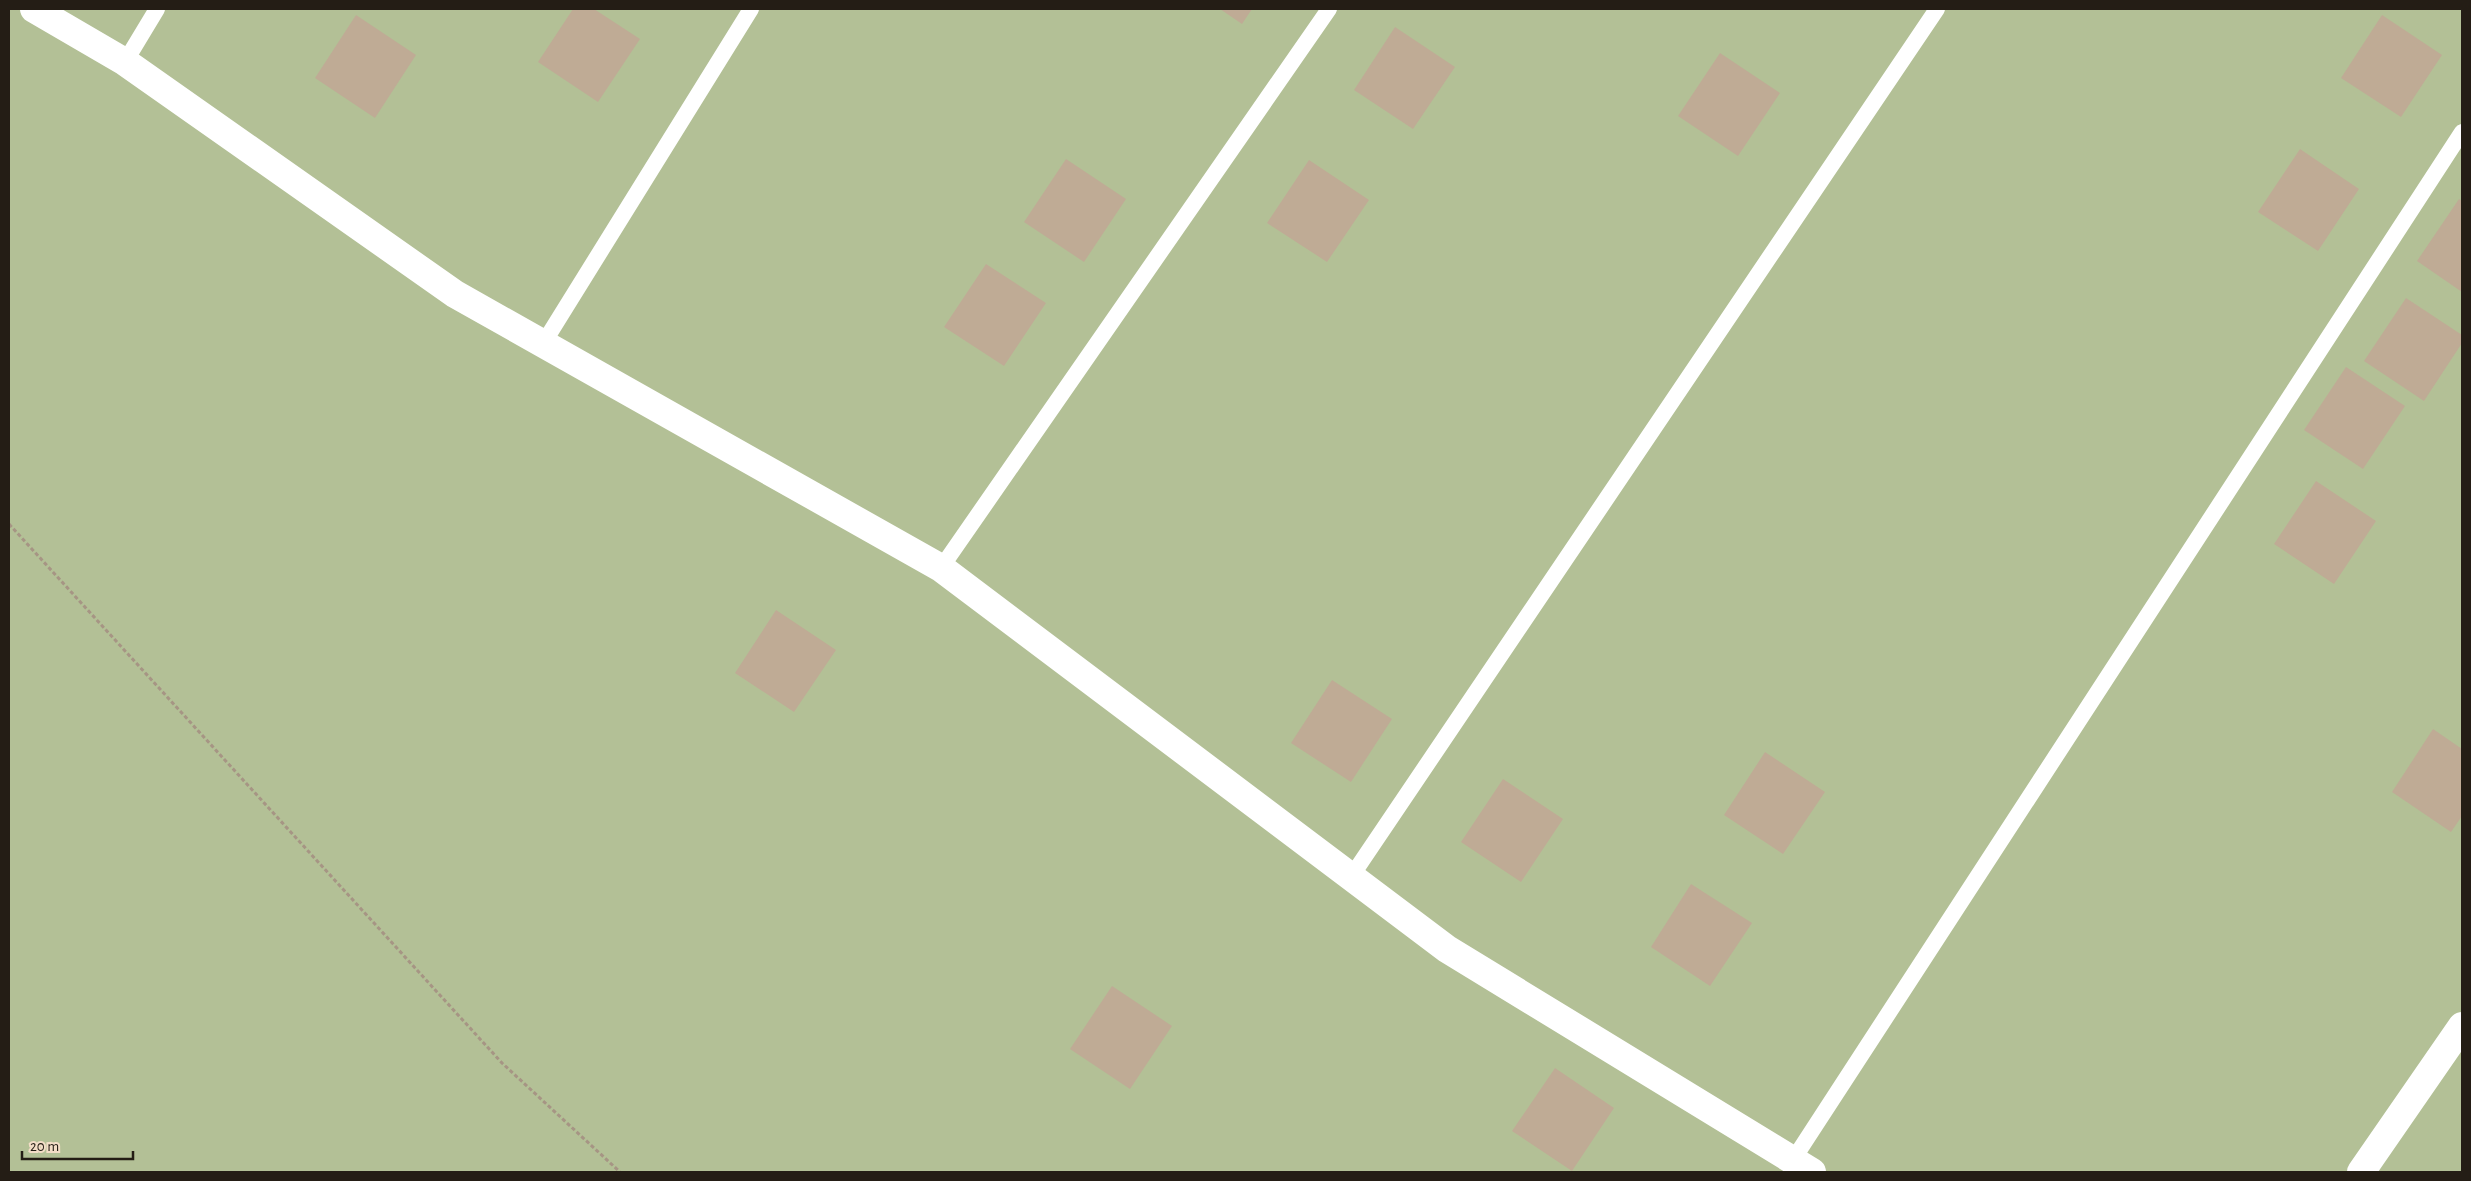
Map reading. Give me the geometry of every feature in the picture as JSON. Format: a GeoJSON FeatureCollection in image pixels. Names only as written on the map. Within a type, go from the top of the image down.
{"type":"FeatureCollection","features":[{"type":"Feature","properties":{"kind":"street"},"geometry":{"type":"LineString","coordinates":[[34,9],[125,62],[455,294],[941,568],[1447,949],[1803,1166]]}},
{"type":"Feature","properties":{"kind":"street"},"geometry":{"type":"LineString","coordinates":[[2361,1172],[2462,1026]]}},
{"type":"Feature","properties":{"kind":"lane"},"geometry":{"type":"LineString","coordinates":[[125,62],[157,9]]}},
{"type":"Feature","properties":{"kind":"lane"},"geometry":{"type":"LineString","coordinates":[[543,344],[751,9]]}},
{"type":"Feature","properties":{"kind":"lane"},"geometry":{"type":"LineString","coordinates":[[941,568],[1329,9]]}},
{"type":"Feature","properties":{"kind":"lane"},"geometry":{"type":"LineString","coordinates":[[1351,877],[1937,9]]}},
{"type":"Feature","properties":{"kind":"lane"},"geometry":{"type":"LineString","coordinates":[[1803,1166],[2462,132]]}},
{"type":"Feature","properties":{"kind":"path"},"geometry":{"type":"LineString","coordinates":[[9,524],[502,1063],[620,1172]]}},
{"type":"Feature","properties":{"kind":"green space"},"geometry":{"type":"Polygon","coordinates":[[[9,9],[2462,9],[2462,1172],[9,1172],[9,9]]]}},
{"type":"Feature","properties":{"kind":"building"},"geometry":{"type":"Polygon","coordinates":[[[573,9],[594,9],[640,39],[598,102],[538,62],[573,9]]]}},
{"type":"Feature","properties":{"kind":"building"},"geometry":{"type":"Polygon","coordinates":[[[1220,9],[1252,9],[1242,24],[1220,9]]]}},
{"type":"Feature","properties":{"kind":"building"},"geometry":{"type":"Polygon","coordinates":[[[356,15],[416,55],[375,118],[315,78],[356,15]]]}},
{"type":"Feature","properties":{"kind":"building"},"geometry":{"type":"Polygon","coordinates":[[[2382,15],[2442,55],[2401,117],[2341,78],[2382,15]]]}},
{"type":"Feature","properties":{"kind":"building"},"geometry":{"type":"Polygon","coordinates":[[[1395,27],[1455,67],[1413,129],[1354,90],[1395,27]]]}},
{"type":"Feature","properties":{"kind":"building"},"geometry":{"type":"Polygon","coordinates":[[[1720,53],[1780,93],[1738,156],[1678,116],[1720,53]]]}},
{"type":"Feature","properties":{"kind":"building"},"geometry":{"type":"Polygon","coordinates":[[[2300,149],[2359,189],[2318,251],[2258,212],[2300,149]]]}},
{"type":"Feature","properties":{"kind":"building"},"geometry":{"type":"Polygon","coordinates":[[[1066,159],[1126,199],[1084,262],[1024,222],[1066,159]]]}},
{"type":"Feature","properties":{"kind":"building"},"geometry":{"type":"Polygon","coordinates":[[[1309,160],[1369,200],[1327,262],[1267,223],[1309,160]]]}},
{"type":"Feature","properties":{"kind":"building"},"geometry":{"type":"Polygon","coordinates":[[[2459,199],[2462,201],[2462,292],[2417,261],[2459,199]]]}},
{"type":"Feature","properties":{"kind":"building"},"geometry":{"type":"Polygon","coordinates":[[[986,264],[1046,303],[1004,366],[944,327],[986,264]]]}},
{"type":"Feature","properties":{"kind":"building"},"geometry":{"type":"Polygon","coordinates":[[[2406,298],[2462,335],[2462,343],[2424,401],[2364,361],[2406,298]]]}},
{"type":"Feature","properties":{"kind":"building"},"geometry":{"type":"Polygon","coordinates":[[[2346,367],[2405,406],[2363,469],[2304,430],[2346,367]]]}},
{"type":"Feature","properties":{"kind":"building"},"geometry":{"type":"Polygon","coordinates":[[[2316,481],[2376,521],[2334,584],[2274,544],[2316,481]]]}},
{"type":"Feature","properties":{"kind":"building"},"geometry":{"type":"Polygon","coordinates":[[[776,610],[836,650],[794,712],[735,673],[776,610]]]}},
{"type":"Feature","properties":{"kind":"building"},"geometry":{"type":"Polygon","coordinates":[[[1332,680],[1392,719],[1351,782],[1291,743],[1332,680]]]}},
{"type":"Feature","properties":{"kind":"building"},"geometry":{"type":"Polygon","coordinates":[[[2433,729],[2462,749],[2462,816],[2451,832],[2392,792],[2433,729]]]}},
{"type":"Feature","properties":{"kind":"building"},"geometry":{"type":"Polygon","coordinates":[[[1765,752],[1825,792],[1783,854],[1724,815],[1765,752]]]}},
{"type":"Feature","properties":{"kind":"building"},"geometry":{"type":"Polygon","coordinates":[[[1503,779],[1563,819],[1521,882],[1461,842],[1503,779]]]}},
{"type":"Feature","properties":{"kind":"building"},"geometry":{"type":"Polygon","coordinates":[[[1691,884],[1752,923],[1710,986],[1651,947],[1691,884]]]}},
{"type":"Feature","properties":{"kind":"building"},"geometry":{"type":"Polygon","coordinates":[[[1112,986],[1172,1026],[1130,1089],[1070,1049],[1112,986]]]}},
{"type":"Feature","properties":{"kind":"building"},"geometry":{"type":"Polygon","coordinates":[[[1555,1068],[1614,1108],[1572,1171],[1512,1131],[1555,1068]]]}}]}
